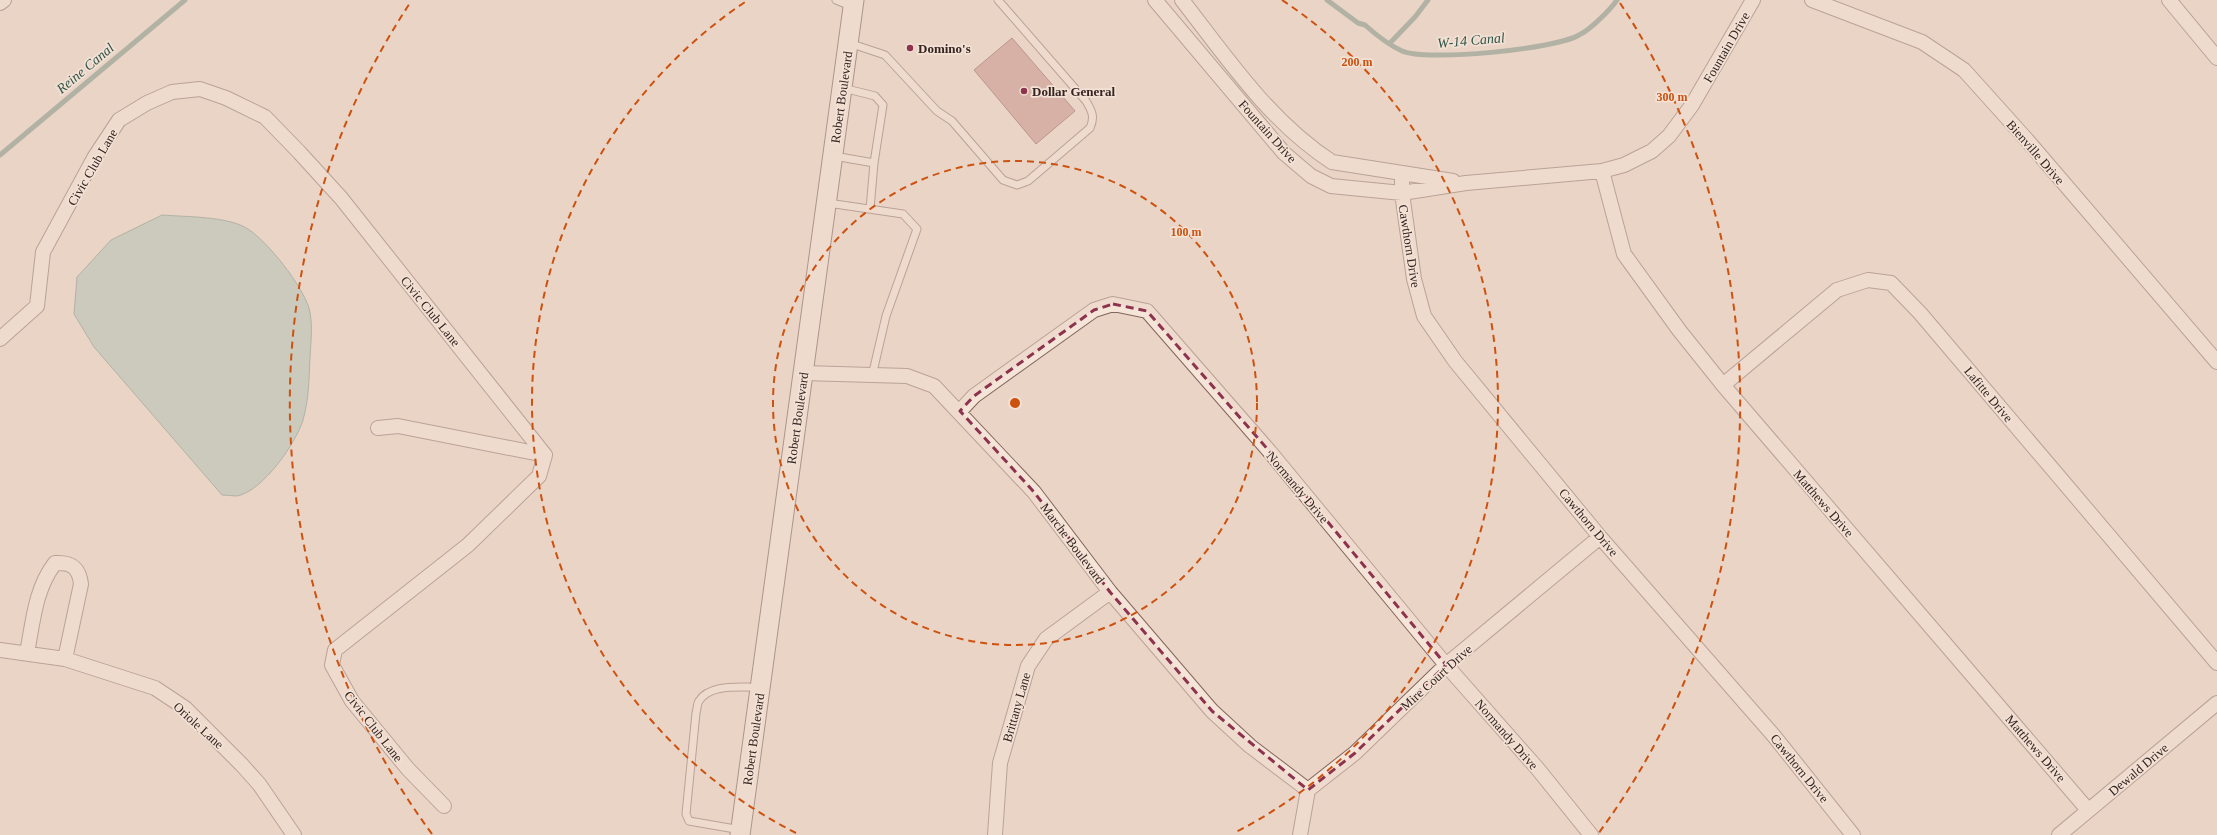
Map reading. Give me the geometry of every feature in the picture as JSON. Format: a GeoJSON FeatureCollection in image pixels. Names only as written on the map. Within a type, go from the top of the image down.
{"type":"FeatureCollection","features":[{"type":"Feature","properties":{"kind":"main road","name":"Robert Boulevard"},"geometry":{"type":"LineString","coordinates":[[740,833],[848,43],[848,2]]}},
{"type":"Feature","properties":{"kind":"street"},"geometry":{"type":"LineString","coordinates":[[0,3],[4,0]]}},
{"type":"Feature","properties":{"kind":"street","name":"Fountain Drive"},"geometry":{"type":"LineString","coordinates":[[1155,0],[1284,152],[1311,176],[1331,186],[1402,193],[1466,183],[1602,171],[1624,165],[1652,151],[1669,136],[1692,105],[1753,0]]}},
{"type":"Feature","properties":{"kind":"street","name":"Fountain Drive"},"geometry":{"type":"LineString","coordinates":[[1182,0],[1251,86],[1297,137],[1332,162],[1466,183]]}},
{"type":"Feature","properties":{"kind":"street","name":"Bienville Drive"},"geometry":{"type":"LineString","coordinates":[[1812,0],[1922,42],[1964,70],[2027,140],[2217,362]]}},
{"type":"Feature","properties":{"kind":"street"},"geometry":{"type":"LineString","coordinates":[[2169,0],[2217,58]]}},
{"type":"Feature","properties":{"kind":"street"},"geometry":{"type":"LineString","coordinates":[[1237,97],[1251,86]]}},
{"type":"Feature","properties":{"kind":"street","name":"Civic Club Lane"},"geometry":{"type":"LineString","coordinates":[[0,339],[37,306],[44,252],[94,158],[119,120],[147,103],[172,92],[200,89],[226,98],[265,117],[299,152],[345,204],[545,455],[539,476],[468,545],[335,650],[332,665],[352,701],[408,769],[444,806]]}},
{"type":"Feature","properties":{"kind":"street","name":"Matthews Drive"},"geometry":{"type":"LineString","coordinates":[[1602,171],[1624,254],[1679,330],[1723,385],[2088,810]]}},
{"type":"Feature","properties":{"kind":"street","name":"Cawthorn Drive"},"geometry":{"type":"LineString","coordinates":[[1402,173],[1402,193],[1414,279],[1424,316],[1455,361],[1600,537],[1774,736],[1853,835]]}},
{"type":"Feature","properties":{"kind":"street","name":"Lafitte Drive"},"geometry":{"type":"LineString","coordinates":[[1723,385],[1837,290],[1868,280],[1891,283],[1920,313],[2217,663]]}},
{"type":"Feature","properties":{"kind":"street","name":"Normandy Drive"},"geometry":{"type":"LineString","coordinates":[[960,411],[974,396],[1094,310],[1113,304],[1147,311],[1270,452],[1446,665],[1537,768],[1591,835]]}},
{"type":"Feature","properties":{"kind":"street","name":"Marche Boulevard"},"geometry":{"type":"LineString","coordinates":[[803,373],[907,376],[934,386],[960,411],[1034,492],[1110,592],[1212,712],[1250,746],[1308,790]]}},
{"type":"Feature","properties":{"kind":"street"},"geometry":{"type":"LineString","coordinates":[[378,428],[398,426],[545,455]]}},
{"type":"Feature","properties":{"kind":"street","name":"Mire Court Drive"},"geometry":{"type":"LineString","coordinates":[[1308,790],[1355,753],[1446,665],[1600,537]]}},
{"type":"Feature","properties":{"kind":"street"},"geometry":{"type":"LineString","coordinates":[[27,654],[38,593],[45,575],[55,563],[64,562],[73,564],[80,573],[81,584],[65,659]]}},
{"type":"Feature","properties":{"kind":"street","name":"Brittany Lane"},"geometry":{"type":"LineString","coordinates":[[995,835],[1000,763],[1028,666],[1046,639],[1110,592]]}},
{"type":"Feature","properties":{"kind":"street","name":"Oriole Lane"},"geometry":{"type":"LineString","coordinates":[[0,650],[65,659],[155,688],[185,708],[259,784],[294,835]]}},
{"type":"Feature","properties":{"kind":"street","name":"Dewald Drive"},"geometry":{"type":"LineString","coordinates":[[2059,835],[2217,703]]}},
{"type":"Feature","properties":{"kind":"street"},"geometry":{"type":"LineString","coordinates":[[1300,835],[1308,790]]}},
{"type":"Feature","properties":{"kind":"lane"},"geometry":{"type":"LineString","coordinates":[[848,43],[885,55],[937,111],[952,121],[1003,180],[1016,185],[1028,181],[1090,128],[1094,120],[1091,108],[1086,101],[998,0]]}},
{"type":"Feature","properties":{"kind":"lane"},"geometry":{"type":"LineString","coordinates":[[842,88],[875,96],[883,105],[874,162],[870,209]]}},
{"type":"Feature","properties":{"kind":"lane"},"geometry":{"type":"LineString","coordinates":[[833,155],[874,162]]}},
{"type":"Feature","properties":{"kind":"lane"},"geometry":{"type":"LineString","coordinates":[[826,203],[903,214],[917,229],[886,316],[872,376]]}},
{"type":"Feature","properties":{"kind":"lane"},"geometry":{"type":"LineString","coordinates":[[740,833],[689,821],[686,814],[696,713],[699,701],[707,694],[718,689],[760,687]]}},
{"type":"Feature","properties":{"kind":"highlighted area"},"geometry":{"type":"Polygon","coordinates":[[[1113,304],[1147,311],[1270,452],[1446,665],[1355,753],[1308,790],[1212,711],[1110,592],[1034,492],[960,411],[974,396],[1094,310],[1113,304]]]}},
{"type":"Feature","properties":{"kind":"shaded area"},"geometry":{"type":"Polygon","coordinates":[[[162,215],[218,219],[240,225],[248,229],[265,244],[292,276],[309,308],[311,332],[309,381],[303,420],[293,441],[277,465],[257,485],[247,492],[237,496],[222,495],[94,347],[74,314],[77,277],[111,240],[162,215]]]}},
{"type":"Feature","properties":{"kind":"building","name":"Dollar General"},"geometry":{"type":"Polygon","coordinates":[[[1012,38],[1075,111],[1036,144],[974,70],[1012,38]]]}},
{"type":"Feature","properties":{"kind":"waterway","name":"Reine Canal"},"geometry":{"type":"LineString","coordinates":[[0,155],[185,0]]}},
{"type":"Feature","properties":{"kind":"waterway","name":"W-14 Canal"},"geometry":{"type":"LineString","coordinates":[[1327,0],[1358,23],[1365,25],[1392,46],[1402,51],[1416,54],[1437,55],[1519,49],[1566,40],[1589,29],[1617,0]]}},
{"type":"Feature","properties":{"kind":"waterway"},"geometry":{"type":"LineString","coordinates":[[1390,43],[1415,17],[1428,0]]}},
{"type":"Feature","properties":{"kind":"place","name":"Domino's"},"geometry":{"type":"Point","coordinates":[910,48]}},
{"type":"Feature","properties":{"kind":"place","name":"Dollar General"},"geometry":{"type":"Point","coordinates":[1024,91]}}]}
